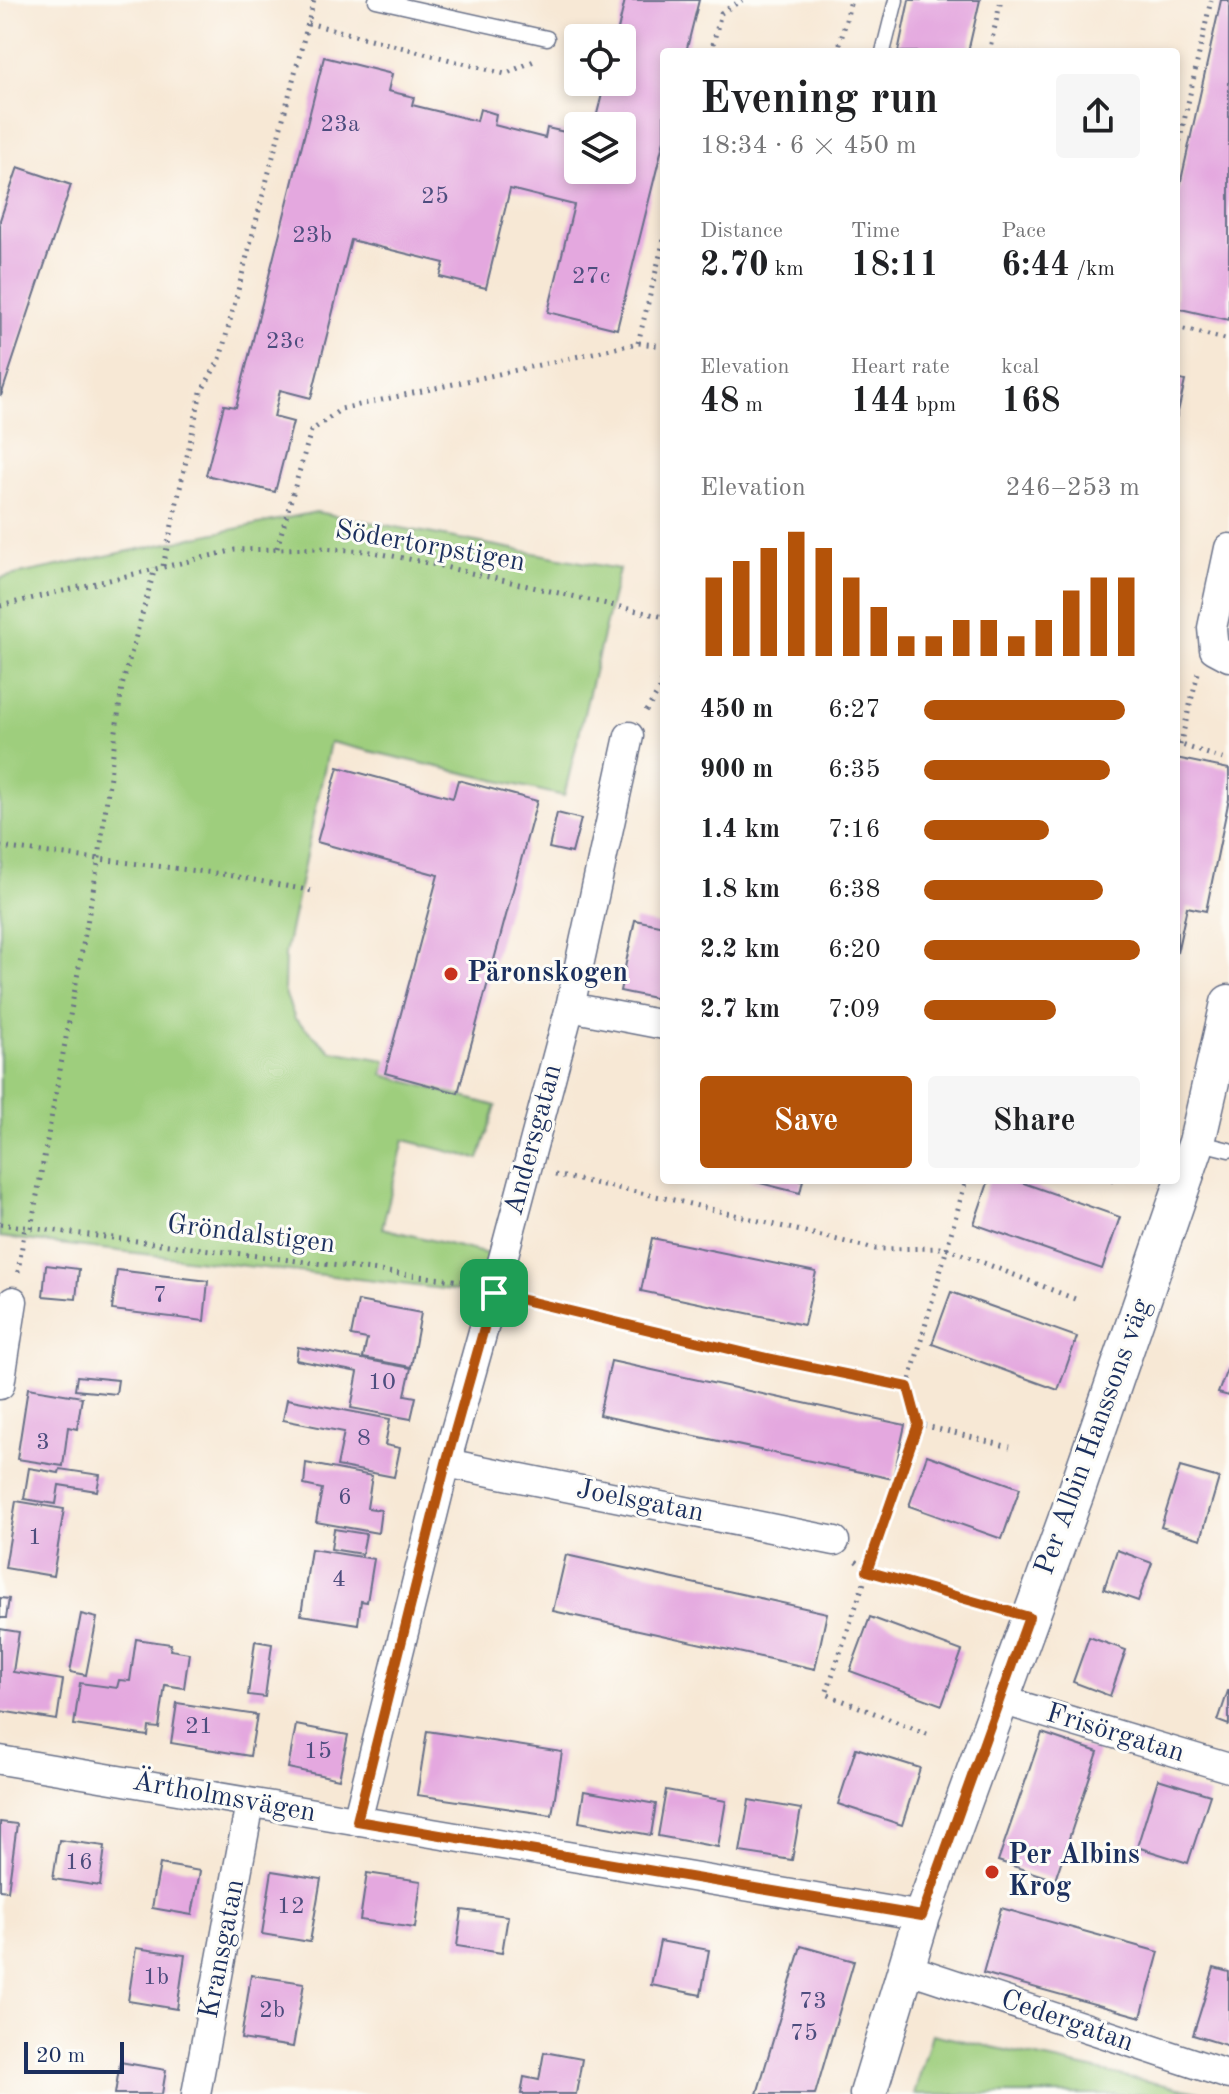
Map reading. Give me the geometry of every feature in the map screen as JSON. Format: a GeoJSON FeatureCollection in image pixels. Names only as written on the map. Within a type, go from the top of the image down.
{"type":"FeatureCollection","features":[{"type":"Feature","properties":{"kind":"street"},"geometry":{"type":"LineString","coordinates":[[1222,653],[1212,628],[1229,548]]}},
{"type":"Feature","properties":{"kind":"street","name":"Andersgatan"},"geometry":{"type":"LineString","coordinates":[[357,1821],[446,1463],[570,1007],[629,736]]}},
{"type":"Feature","properties":{"kind":"street","name":"Per Albin Hanssons väg"},"geometry":{"type":"LineString","coordinates":[[868,2094],[922,1916],[1201,1143],[1229,1003]]}},
{"type":"Feature","properties":{"kind":"street"},"geometry":{"type":"LineString","coordinates":[[570,1007],[660,1024]]}},
{"type":"Feature","properties":{"kind":"street"},"geometry":{"type":"LineString","coordinates":[[0,1385],[13,1301]]}},
{"type":"Feature","properties":{"kind":"street","name":"Joelsgatan"},"geometry":{"type":"LineString","coordinates":[[446,1463],[835,1541]]}},
{"type":"Feature","properties":{"kind":"street","name":"Frisörgatan"},"geometry":{"type":"LineString","coordinates":[[1001,1700],[1229,1768]]}},
{"type":"Feature","properties":{"kind":"street","name":"Ärtholmsvägen"},"geometry":{"type":"LineString","coordinates":[[0,1760],[922,1916]]}},
{"type":"Feature","properties":{"kind":"street","name":"Kransgatan"},"geometry":{"type":"LineString","coordinates":[[196,2094],[250,1803]]}},
{"type":"Feature","properties":{"kind":"street","name":"Cedergatan"},"geometry":{"type":"LineString","coordinates":[[906,1968],[1229,2075]]}},
{"type":"Feature","properties":{"kind":"lane"},"geometry":{"type":"LineString","coordinates":[[376,0],[547,38]]}},
{"type":"Feature","properties":{"kind":"lane"},"geometry":{"type":"LineString","coordinates":[[884,48],[896,0]]}},
{"type":"Feature","properties":{"kind":"path"},"geometry":{"type":"LineString","coordinates":[[163,566],[201,392],[220,359],[314,0]]}},
{"type":"Feature","properties":{"kind":"path"},"geometry":{"type":"LineString","coordinates":[[712,48],[721,13],[742,0]]}},
{"type":"Feature","properties":{"kind":"path"},"geometry":{"type":"LineString","coordinates":[[839,48],[851,0]]}},
{"type":"Feature","properties":{"kind":"path"},"geometry":{"type":"LineString","coordinates":[[990,48],[1001,0]]}},
{"type":"Feature","properties":{"kind":"path"},"geometry":{"type":"LineString","coordinates":[[1180,139],[1211,0]]}},
{"type":"Feature","properties":{"kind":"path"},"geometry":{"type":"LineString","coordinates":[[308,23],[505,74],[537,59],[547,38]]}},
{"type":"Feature","properties":{"kind":"path"},"geometry":{"type":"LineString","coordinates":[[638,343],[660,255]]}},
{"type":"Feature","properties":{"kind":"path"},"geometry":{"type":"LineString","coordinates":[[1180,328],[1229,340]]}},
{"type":"Feature","properties":{"kind":"path"},"geometry":{"type":"LineString","coordinates":[[277,548],[311,431],[341,409],[638,343],[660,346]]}},
{"type":"Feature","properties":{"kind":"path","name":"Södertorpstigen"},"geometry":{"type":"LineString","coordinates":[[0,606],[235,550],[277,548],[351,550],[414,560],[660,616]]}},
{"type":"Feature","properties":{"kind":"path"},"geometry":{"type":"LineString","coordinates":[[13,1301],[99,858],[122,686],[155,568]]}},
{"type":"Feature","properties":{"kind":"path"},"geometry":{"type":"LineString","coordinates":[[1180,736],[1195,678],[1222,653]]}},
{"type":"Feature","properties":{"kind":"path"},"geometry":{"type":"LineString","coordinates":[[629,736],[660,689]]}},
{"type":"Feature","properties":{"kind":"path"},"geometry":{"type":"LineString","coordinates":[[1180,745],[1229,761]]}},
{"type":"Feature","properties":{"kind":"path"},"geometry":{"type":"LineString","coordinates":[[0,847],[271,882],[312,891]]}},
{"type":"Feature","properties":{"kind":"path"},"geometry":{"type":"LineString","coordinates":[[527,1169],[665,1198],[875,1249],[946,1248],[1075,1299]]}},
{"type":"Feature","properties":{"kind":"path"},"geometry":{"type":"LineString","coordinates":[[927,1734],[826,1694],[918,1424],[908,1387],[965,1184]]}},
{"type":"Feature","properties":{"kind":"path","name":"Gröndalstigen"},"geometry":{"type":"LineString","coordinates":[[0,1224],[495,1289],[767,1358],[908,1387]]}},
{"type":"Feature","properties":{"kind":"path"},"geometry":{"type":"LineString","coordinates":[[918,1424],[1010,1447]]}},
{"type":"Feature","properties":{"kind":"path"},"geometry":{"type":"LineString","coordinates":[[835,1541],[867,1571],[1029,1617]]}},
{"type":"Feature","properties":{"kind":"green space"},"geometry":{"type":"Polygon","coordinates":[[[316,512],[619,569],[564,796],[330,742],[285,954],[284,990],[295,1019],[331,1051],[386,1060],[383,1075],[496,1106],[479,1159],[404,1140],[382,1228],[488,1254],[476,1293],[0,1237],[0,578],[316,512]]]}},
{"type":"Feature","properties":{"kind":"green space"},"geometry":{"type":"Polygon","coordinates":[[[932,2034],[1206,2094],[914,2094],[932,2034]]]}},
{"type":"Feature","properties":{"kind":"building"},"geometry":{"type":"Polygon","coordinates":[[[625,0],[699,0],[687,48],[660,48],[660,156],[617,329],[548,312],[574,205],[510,189],[486,288],[440,277],[444,263],[351,240],[311,398],[280,390],[274,417],[293,422],[275,492],[206,475],[224,405],[236,407],[324,57],[392,74],[388,91],[414,97],[412,105],[477,121],[480,109],[496,114],[494,125],[545,138],[547,128],[564,132],[564,184],[636,184],[636,112],[598,112],[602,96],[636,96],[636,24],[619,24],[625,0]]]}},
{"type":"Feature","properties":{"kind":"building"},"geometry":{"type":"Polygon","coordinates":[[[909,0],[980,0],[969,48],[899,48],[909,0]]]}},
{"type":"Feature","properties":{"kind":"building"},"geometry":{"type":"Polygon","coordinates":[[[1221,0],[1229,0],[1229,320],[1180,309],[1180,185],[1221,0]]]}},
{"type":"Feature","properties":{"kind":"building"},"geometry":{"type":"Polygon","coordinates":[[[18,167],[71,185],[1,396],[0,220],[18,167]]]}},
{"type":"Feature","properties":{"kind":"building"},"geometry":{"type":"Polygon","coordinates":[[[1180,380],[1185,381],[1180,403],[1180,380]]]}},
{"type":"Feature","properties":{"kind":"building"},"geometry":{"type":"Polygon","coordinates":[[[1180,759],[1229,769],[1229,799],[1206,911],[1187,907],[1180,939],[1180,759]]]}},
{"type":"Feature","properties":{"kind":"building","name":"Päronskogen"},"geometry":{"type":"Polygon","coordinates":[[[338,767],[453,798],[458,780],[537,801],[458,1093],[385,1073],[438,875],[317,842],[338,767]]]}},
{"type":"Feature","properties":{"kind":"building"},"geometry":{"type":"Polygon","coordinates":[[[557,813],[581,819],[572,853],[549,848],[557,813]]]}},
{"type":"Feature","properties":{"kind":"building"},"geometry":{"type":"Polygon","coordinates":[[[635,920],[660,925],[660,999],[620,991],[635,920]]]}},
{"type":"Feature","properties":{"kind":"building"},"geometry":{"type":"Polygon","coordinates":[[[764,1184],[802,1184],[800,1193],[764,1184]]]}},
{"type":"Feature","properties":{"kind":"building"},"geometry":{"type":"Polygon","coordinates":[[[988,1184],[1026,1184],[1120,1217],[1102,1269],[974,1224],[988,1184]]]}},
{"type":"Feature","properties":{"kind":"building"},"geometry":{"type":"Polygon","coordinates":[[[652,1238],[816,1272],[804,1325],[641,1291],[652,1238]]]}},
{"type":"Feature","properties":{"kind":"building"},"geometry":{"type":"Polygon","coordinates":[[[46,1265],[79,1269],[76,1299],[43,1296],[46,1265]]]}},
{"type":"Feature","properties":{"kind":"building"},"geometry":{"type":"Polygon","coordinates":[[[117,1270],[208,1281],[204,1321],[112,1310],[117,1270]]]}},
{"type":"Feature","properties":{"kind":"building"},"geometry":{"type":"Polygon","coordinates":[[[951,1292],[1077,1337],[1058,1390],[932,1344],[951,1292]]]}},
{"type":"Feature","properties":{"kind":"building"},"geometry":{"type":"Polygon","coordinates":[[[358,1301],[421,1313],[411,1367],[363,1358],[367,1339],[351,1336],[358,1301]]]}},
{"type":"Feature","properties":{"kind":"building"},"geometry":{"type":"Polygon","coordinates":[[[298,1347],[411,1368],[405,1395],[416,1397],[411,1419],[351,1408],[358,1372],[296,1360],[298,1347]]]}},
{"type":"Feature","properties":{"kind":"building"},"geometry":{"type":"Polygon","coordinates":[[[611,1361],[905,1425],[893,1479],[599,1415],[611,1361]]]}},
{"type":"Feature","properties":{"kind":"building"},"geometry":{"type":"Polygon","coordinates":[[[1229,1364],[1229,1396],[1218,1393],[1229,1364]]]}},
{"type":"Feature","properties":{"kind":"building"},"geometry":{"type":"Polygon","coordinates":[[[77,1376],[118,1380],[116,1394],[75,1390],[77,1376]]]}},
{"type":"Feature","properties":{"kind":"building"},"geometry":{"type":"Polygon","coordinates":[[[28,1388],[82,1397],[77,1429],[68,1427],[63,1466],[17,1459],[28,1388]]]}},
{"type":"Feature","properties":{"kind":"building"},"geometry":{"type":"Polygon","coordinates":[[[287,1399],[390,1419],[385,1445],[400,1448],[394,1477],[337,1466],[344,1432],[283,1420],[287,1399]]]}},
{"type":"Feature","properties":{"kind":"building"},"geometry":{"type":"Polygon","coordinates":[[[927,1455],[1020,1488],[1002,1539],[909,1506],[927,1455]]]}},
{"type":"Feature","properties":{"kind":"building"},"geometry":{"type":"Polygon","coordinates":[[[306,1463],[372,1476],[367,1508],[381,1510],[378,1533],[316,1522],[322,1489],[304,1485],[306,1463]]]}},
{"type":"Feature","properties":{"kind":"building"},"geometry":{"type":"Polygon","coordinates":[[[1180,1467],[1219,1478],[1201,1539],[1161,1527],[1180,1467]]]}},
{"type":"Feature","properties":{"kind":"building"},"geometry":{"type":"Polygon","coordinates":[[[29,1468],[100,1475],[97,1491],[59,1485],[56,1504],[24,1499],[29,1468]]]}},
{"type":"Feature","properties":{"kind":"building"},"geometry":{"type":"Polygon","coordinates":[[[16,1501],[64,1509],[53,1576],[5,1568],[16,1501]]]}},
{"type":"Feature","properties":{"kind":"building"},"geometry":{"type":"Polygon","coordinates":[[[334,1529],[366,1534],[362,1554],[331,1549],[334,1529]]]}},
{"type":"Feature","properties":{"kind":"building"},"geometry":{"type":"Polygon","coordinates":[[[311,1549],[374,1559],[367,1602],[361,1601],[358,1624],[301,1615],[311,1549]]]}},
{"type":"Feature","properties":{"kind":"building"},"geometry":{"type":"Polygon","coordinates":[[[1117,1550],[1152,1563],[1138,1601],[1104,1589],[1117,1550]]]}},
{"type":"Feature","properties":{"kind":"building"},"geometry":{"type":"Polygon","coordinates":[[[566,1555],[827,1613],[815,1669],[553,1611],[566,1555]]]}},
{"type":"Feature","properties":{"kind":"building"},"geometry":{"type":"Polygon","coordinates":[[[0,1598],[9,1599],[6,1618],[0,1618],[0,1598]]]}},
{"type":"Feature","properties":{"kind":"building"},"geometry":{"type":"Polygon","coordinates":[[[81,1614],[97,1618],[86,1675],[70,1672],[81,1614]]]}},
{"type":"Feature","properties":{"kind":"building"},"geometry":{"type":"Polygon","coordinates":[[[870,1617],[962,1651],[942,1705],[850,1671],[870,1617]]]}},
{"type":"Feature","properties":{"kind":"building"},"geometry":{"type":"Polygon","coordinates":[[[0,1629],[19,1632],[13,1672],[63,1680],[57,1720],[0,1711],[0,1629]]]}},
{"type":"Feature","properties":{"kind":"building"},"geometry":{"type":"Polygon","coordinates":[[[1089,1637],[1126,1650],[1110,1696],[1073,1682],[1089,1637]]]}},
{"type":"Feature","properties":{"kind":"building"},"geometry":{"type":"Polygon","coordinates":[[[136,1639],[171,1644],[170,1650],[189,1653],[184,1688],[165,1685],[159,1728],[149,1727],[148,1736],[74,1725],[80,1683],[117,1688],[119,1680],[130,1681],[136,1639]]]}},
{"type":"Feature","properties":{"kind":"building"},"geometry":{"type":"Polygon","coordinates":[[[255,1641],[272,1644],[265,1697],[248,1695],[255,1641]]]}},
{"type":"Feature","properties":{"kind":"building"},"geometry":{"type":"Polygon","coordinates":[[[1229,1691],[1229,1725],[1218,1721],[1229,1691]]]}},
{"type":"Feature","properties":{"kind":"building"},"geometry":{"type":"Polygon","coordinates":[[[177,1703],[257,1715],[250,1756],[171,1743],[177,1703]]]}},
{"type":"Feature","properties":{"kind":"building"},"geometry":{"type":"Polygon","coordinates":[[[296,1725],[348,1735],[339,1779],[288,1768],[296,1725]]]}},
{"type":"Feature","properties":{"kind":"building"},"geometry":{"type":"Polygon","coordinates":[[[427,1731],[562,1752],[552,1815],[417,1795],[427,1731]]]}},
{"type":"Feature","properties":{"kind":"building"},"geometry":{"type":"Polygon","coordinates":[[[1042,1733],[1098,1752],[1055,1880],[998,1861],[1042,1733]]]}},
{"type":"Feature","properties":{"kind":"building"},"geometry":{"type":"Polygon","coordinates":[[[856,1748],[920,1768],[902,1825],[838,1804],[856,1748]]]}},
{"type":"Feature","properties":{"kind":"building"},"geometry":{"type":"Polygon","coordinates":[[[1158,1779],[1210,1795],[1188,1863],[1137,1847],[1158,1779]]]}},
{"type":"Feature","properties":{"kind":"building"},"geometry":{"type":"Polygon","coordinates":[[[666,1790],[726,1801],[718,1847],[658,1836],[666,1790]]]}},
{"type":"Feature","properties":{"kind":"building"},"geometry":{"type":"Polygon","coordinates":[[[584,1791],[656,1804],[651,1835],[579,1822],[584,1791]]]}},
{"type":"Feature","properties":{"kind":"building"},"geometry":{"type":"Polygon","coordinates":[[[749,1800],[801,1809],[792,1860],[740,1852],[749,1800]]]}},
{"type":"Feature","properties":{"kind":"building"},"geometry":{"type":"Polygon","coordinates":[[[0,1822],[17,1824],[8,1891],[0,1890],[0,1822]]]}},
{"type":"Feature","properties":{"kind":"building"},"geometry":{"type":"Polygon","coordinates":[[[59,1840],[105,1846],[100,1886],[53,1879],[59,1840]]]}},
{"type":"Feature","properties":{"kind":"building"},"geometry":{"type":"Polygon","coordinates":[[[160,1864],[200,1871],[192,1915],[152,1908],[160,1864]]]}},
{"type":"Feature","properties":{"kind":"building"},"geometry":{"type":"Polygon","coordinates":[[[272,1871],[321,1879],[310,1942],[262,1934],[272,1871]]]}},
{"type":"Feature","properties":{"kind":"building"},"geometry":{"type":"Polygon","coordinates":[[[367,1873],[421,1881],[415,1928],[360,1920],[367,1873]]]}},
{"type":"Feature","properties":{"kind":"building"},"geometry":{"type":"Polygon","coordinates":[[[1001,1908],[1159,1952],[1141,2017],[983,1973],[1001,1908]]]}},
{"type":"Feature","properties":{"kind":"building"},"geometry":{"type":"Polygon","coordinates":[[[462,1910],[508,1916],[502,1953],[457,1946],[462,1910]]]}},
{"type":"Feature","properties":{"kind":"building"},"geometry":{"type":"Polygon","coordinates":[[[660,1941],[709,1950],[701,1995],[651,1985],[660,1941]]]}},
{"type":"Feature","properties":{"kind":"building"},"geometry":{"type":"Polygon","coordinates":[[[801,1946],[854,1961],[816,2091],[815,2094],[757,2094],[801,1946]]]}},
{"type":"Feature","properties":{"kind":"building"},"geometry":{"type":"Polygon","coordinates":[[[136,1948],[185,1955],[177,2009],[128,2001],[136,1948]]]}},
{"type":"Feature","properties":{"kind":"building"},"geometry":{"type":"Polygon","coordinates":[[[1214,1968],[1229,1972],[1229,2046],[1193,2035],[1214,1968]]]}},
{"type":"Feature","properties":{"kind":"building"},"geometry":{"type":"Polygon","coordinates":[[[251,1975],[304,1983],[293,2047],[241,2039],[251,1975]]]}},
{"type":"Feature","properties":{"kind":"building"},"geometry":{"type":"Polygon","coordinates":[[[544,2052],[582,2059],[576,2094],[521,2094],[524,2077],[539,2080],[544,2052]]]}},
{"type":"Feature","properties":{"kind":"building"},"geometry":{"type":"Polygon","coordinates":[[[120,2062],[166,2070],[162,2094],[115,2094],[120,2062]]]}},
{"type":"Feature","properties":{"kind":"place","name":"Päronskogen"},"geometry":{"type":"Point","coordinates":[451,974]}},
{"type":"Feature","properties":{"kind":"place","name":"Per Albins Krog"},"geometry":{"type":"Point","coordinates":[992,1872]}},
{"type":"Feature","properties":{"kind":"route"},"geometry":{"type":"LineString","coordinates":[[494,1293],[767,1358],[908,1387],[918,1424],[867,1571],[1029,1617],[922,1916],[357,1821],[446,1463],[494,1293]]}}]}
